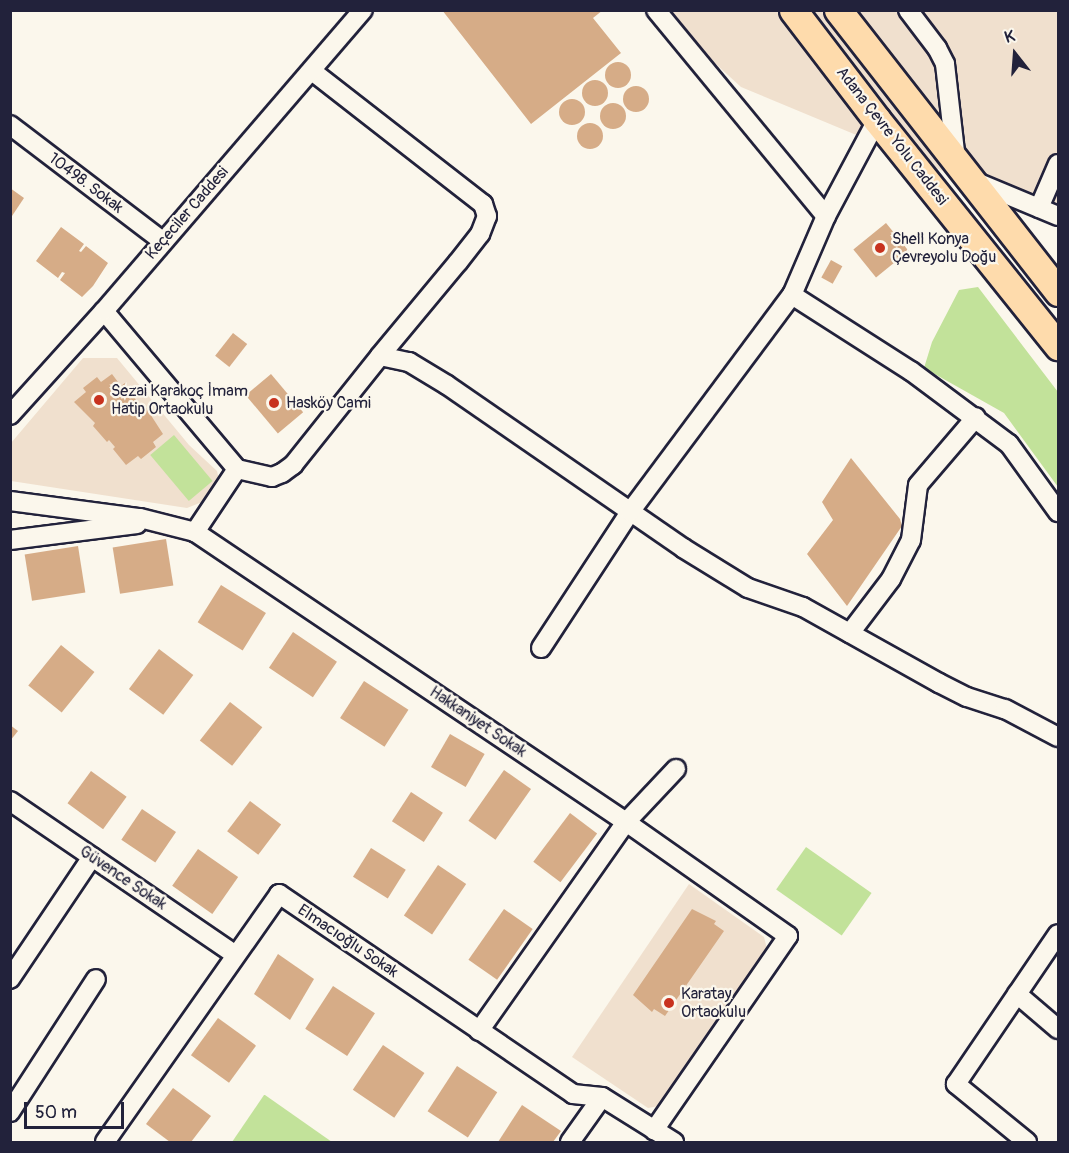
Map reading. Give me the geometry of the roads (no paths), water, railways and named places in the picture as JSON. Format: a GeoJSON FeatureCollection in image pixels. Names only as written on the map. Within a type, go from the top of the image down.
{"type":"FeatureCollection","features":[{"type":"Feature","properties":{"kind":"highway","name":"Adana Çevre Yolu Caddesi"},"geometry":{"type":"LineString","coordinates":[[793,10],[877,120],[1059,346]]}},
{"type":"Feature","properties":{"kind":"highway"},"geometry":{"type":"LineString","coordinates":[[837,10],[1059,292]]}},
{"type":"Feature","properties":{"kind":"street"},"geometry":{"type":"LineString","coordinates":[[656,10],[826,216]]}},
{"type":"Feature","properties":{"kind":"street"},"geometry":{"type":"LineString","coordinates":[[908,10],[937,48],[945,64],[956,160]]}},
{"type":"Feature","properties":{"kind":"street","name":"Keçeciler Caddesi"},"geometry":{"type":"LineString","coordinates":[[12,410],[104,311],[162,241],[312,71],[361,11]]}},
{"type":"Feature","properties":{"kind":"street"},"geometry":{"type":"LineString","coordinates":[[104,311],[237,470],[272,477],[293,465],[480,234],[487,216],[483,204],[312,71]]}},
{"type":"Feature","properties":{"kind":"street"},"geometry":{"type":"LineString","coordinates":[[541,648],[630,512],[792,295],[826,216],[877,120]]}},
{"type":"Feature","properties":{"kind":"street","name":"10498. Sokak"},"geometry":{"type":"LineString","coordinates":[[10,125],[162,241]]}},
{"type":"Feature","properties":{"kind":"street"},"geometry":{"type":"LineString","coordinates":[[1039,208],[1059,164]]}},
{"type":"Feature","properties":{"kind":"street"},"geometry":{"type":"LineString","coordinates":[[972,181],[1059,216]]}},
{"type":"Feature","properties":{"kind":"street"},"geometry":{"type":"LineString","coordinates":[[792,295],[911,371],[976,417],[1009,444],[1059,512]]}},
{"type":"Feature","properties":{"kind":"street"},"geometry":{"type":"LineString","coordinates":[[380,356],[409,362],[447,385],[683,548],[748,588],[803,606],[967,697],[1005,709],[1059,737]]}},
{"type":"Feature","properties":{"kind":"street"},"geometry":{"type":"LineString","coordinates":[[850,633],[891,579],[911,540],[918,485],[976,417]]}},
{"type":"Feature","properties":{"kind":"street"},"geometry":{"type":"LineString","coordinates":[[195,532],[237,470]]}},
{"type":"Feature","properties":{"kind":"street","name":"Hakkaniyet Sokak"},"geometry":{"type":"LineString","coordinates":[[10,501],[160,522],[195,532],[626,822],[788,936],[654,1130]]}},
{"type":"Feature","properties":{"kind":"street","name":"Hakkaniyet Sokak"},"geometry":{"type":"LineString","coordinates":[[10,540],[160,522]]}},
{"type":"Feature","properties":{"kind":"street"},"geometry":{"type":"LineString","coordinates":[[479,1030],[626,822],[676,768]]}},
{"type":"Feature","properties":{"kind":"street","name":"Güvence Sokak"},"geometry":{"type":"LineString","coordinates":[[10,801],[236,955]]}},
{"type":"Feature","properties":{"kind":"street"},"geometry":{"type":"LineString","coordinates":[[10,979],[92,857]]}},
{"type":"Feature","properties":{"kind":"street","name":"Elmacıoğlu Sokak"},"geometry":{"type":"LineString","coordinates":[[105,1143],[279,894],[573,1094],[602,1097],[674,1143]]}},
{"type":"Feature","properties":{"kind":"street"},"geometry":{"type":"LineString","coordinates":[[1027,1143],[956,1084],[1059,934]]}},
{"type":"Feature","properties":{"kind":"street"},"geometry":{"type":"LineString","coordinates":[[10,1112],[96,979]]}},
{"type":"Feature","properties":{"kind":"street"},"geometry":{"type":"LineString","coordinates":[[1017,994],[1059,1029]]}},
{"type":"Feature","properties":{"kind":"street"},"geometry":{"type":"LineString","coordinates":[[570,1143],[602,1097]]}},
{"type":"Feature","properties":{"kind":"place","name":"Shell Konya Çevreyolu Doğu"},"geometry":{"type":"Point","coordinates":[880,248]}},
{"type":"Feature","properties":{"kind":"place","name":"Sezai Karakoç İmam Hatip Ortaokulu"},"geometry":{"type":"Point","coordinates":[99,400]}},
{"type":"Feature","properties":{"kind":"place","name":"Hasköy Cami"},"geometry":{"type":"Point","coordinates":[274,403]}},
{"type":"Feature","properties":{"kind":"place","name":"Karatay Ortaokulu"},"geometry":{"type":"Point","coordinates":[669,1003]}}]}
